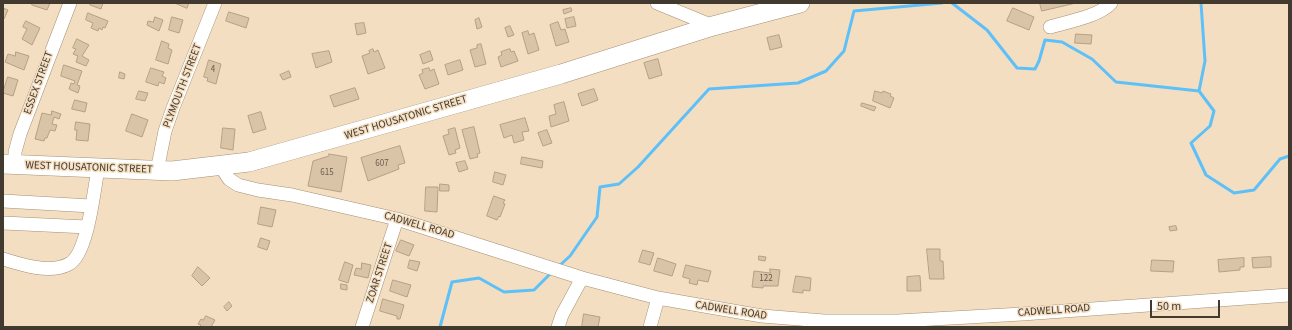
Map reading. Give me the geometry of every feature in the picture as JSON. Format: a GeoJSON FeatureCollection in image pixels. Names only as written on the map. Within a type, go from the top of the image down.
{"type":"FeatureCollection","features":[{"type":"Feature","properties":{"kind":"highway","name":"WEST HOUSATONIC STREET"},"geometry":{"type":"LineString","coordinates":[[9,164],[157,171],[221,167],[264,159],[471,98],[561,74],[713,26],[800,3]]}},
{"type":"Feature","properties":{"kind":"street","name":"ESSEX STREET"},"geometry":{"type":"LineString","coordinates":[[9,164],[15,152],[20,134],[70,3]]}},
{"type":"Feature","properties":{"kind":"street","name":"PLYMOUTH STREET"},"geometry":{"type":"LineString","coordinates":[[157,171],[165,131],[215,3]]}},
{"type":"Feature","properties":{"kind":"street"},"geometry":{"type":"LineString","coordinates":[[657,3],[713,26]]}},
{"type":"Feature","properties":{"kind":"street"},"geometry":{"type":"LineString","coordinates":[[1050,27],[1095,13],[1106,8],[1110,3]]}},
{"type":"Feature","properties":{"kind":"street","name":"CADWELL ROAD"},"geometry":{"type":"LineString","coordinates":[[221,167],[229,178],[238,185],[258,190],[300,196],[397,219],[582,278],[658,298],[762,316],[855,322],[1022,314],[1289,295]]}},
{"type":"Feature","properties":{"kind":"street"},"geometry":{"type":"LineString","coordinates":[[3,259],[44,268],[71,263],[78,253],[87,227],[98,169]]}},
{"type":"Feature","properties":{"kind":"street"},"geometry":{"type":"LineString","coordinates":[[3,200],[91,206]]}},
{"type":"Feature","properties":{"kind":"street","name":"ZOAR STREET"},"geometry":{"type":"LineString","coordinates":[[362,327],[397,219]]}},
{"type":"Feature","properties":{"kind":"street"},"geometry":{"type":"LineString","coordinates":[[3,223],[87,227]]}},
{"type":"Feature","properties":{"kind":"street"},"geometry":{"type":"LineString","coordinates":[[558,327],[562,315],[582,278]]}},
{"type":"Feature","properties":{"kind":"street"},"geometry":{"type":"LineString","coordinates":[[650,327],[658,298]]}},
{"type":"Feature","properties":{"kind":"building"},"geometry":{"type":"Polygon","coordinates":[[[32,3],[50,3],[47,10],[32,5],[32,3]]]}},
{"type":"Feature","properties":{"kind":"building"},"geometry":{"type":"Polygon","coordinates":[[[91,3],[103,3],[101,9],[90,5],[91,3]]]}},
{"type":"Feature","properties":{"kind":"building"},"geometry":{"type":"Polygon","coordinates":[[[175,3],[189,3],[187,8],[175,3]]]}},
{"type":"Feature","properties":{"kind":"building"},"geometry":{"type":"Polygon","coordinates":[[[1040,3],[1076,3],[1042,11],[1040,3]]]}},
{"type":"Feature","properties":{"kind":"building"},"geometry":{"type":"Polygon","coordinates":[[[3,8],[8,10],[4,19],[3,19],[3,8]]]}},
{"type":"Feature","properties":{"kind":"building"},"geometry":{"type":"Polygon","coordinates":[[[571,8],[572,11],[564,14],[563,10],[571,8]]]}},
{"type":"Feature","properties":{"kind":"building"},"geometry":{"type":"Polygon","coordinates":[[[1013,8],[1034,17],[1029,30],[1007,21],[1013,8]]]}},
{"type":"Feature","properties":{"kind":"building"},"geometry":{"type":"Polygon","coordinates":[[[229,12],[249,18],[246,28],[226,21],[229,12]]]}},
{"type":"Feature","properties":{"kind":"building"},"geometry":{"type":"Polygon","coordinates":[[[88,13],[108,21],[105,28],[103,27],[102,30],[99,28],[98,31],[91,28],[93,23],[86,20],[88,13]]]}},
{"type":"Feature","properties":{"kind":"building"},"geometry":{"type":"Polygon","coordinates":[[[155,17],[163,20],[159,31],[147,25],[148,21],[153,22],[155,17]]]}},
{"type":"Feature","properties":{"kind":"building"},"geometry":{"type":"Polygon","coordinates":[[[172,17],[183,20],[179,33],[169,30],[172,17]]]}},
{"type":"Feature","properties":{"kind":"building"},"geometry":{"type":"Polygon","coordinates":[[[574,17],[576,26],[567,28],[565,19],[574,17]]]}},
{"type":"Feature","properties":{"kind":"building"},"geometry":{"type":"Polygon","coordinates":[[[479,18],[482,27],[477,29],[475,20],[479,18]]]}},
{"type":"Feature","properties":{"kind":"building"},"geometry":{"type":"Polygon","coordinates":[[[26,21],[40,28],[32,45],[22,39],[27,29],[23,27],[26,21]]]}},
{"type":"Feature","properties":{"kind":"building"},"geometry":{"type":"Polygon","coordinates":[[[558,22],[561,30],[565,29],[569,42],[556,46],[550,25],[558,22]]]}},
{"type":"Feature","properties":{"kind":"building"},"geometry":{"type":"Polygon","coordinates":[[[364,23],[366,33],[357,35],[355,24],[364,23]]]}},
{"type":"Feature","properties":{"kind":"building"},"geometry":{"type":"Polygon","coordinates":[[[510,26],[514,35],[508,37],[505,28],[510,26]]]}},
{"type":"Feature","properties":{"kind":"building"},"geometry":{"type":"Polygon","coordinates":[[[528,31],[529,35],[534,33],[539,50],[528,54],[522,33],[528,31]]]}},
{"type":"Feature","properties":{"kind":"building"},"geometry":{"type":"Polygon","coordinates":[[[1076,34],[1092,35],[1091,44],[1075,43],[1076,34]]]}},
{"type":"Feature","properties":{"kind":"building"},"geometry":{"type":"Polygon","coordinates":[[[779,35],[782,47],[770,50],[767,38],[779,35]]]}},
{"type":"Feature","properties":{"kind":"building"},"geometry":{"type":"Polygon","coordinates":[[[77,39],[89,45],[82,56],[89,60],[86,66],[76,62],[78,56],[73,54],[76,49],[73,48],[77,39]]]}},
{"type":"Feature","properties":{"kind":"building"},"geometry":{"type":"Polygon","coordinates":[[[162,41],[169,44],[168,48],[172,50],[168,64],[156,60],[162,41]]]}},
{"type":"Feature","properties":{"kind":"building"},"geometry":{"type":"Polygon","coordinates":[[[481,44],[486,64],[475,67],[470,50],[477,48],[477,45],[481,44]]]}},
{"type":"Feature","properties":{"kind":"building"},"geometry":{"type":"Polygon","coordinates":[[[373,49],[374,52],[378,50],[385,68],[368,74],[362,56],[370,53],[369,51],[373,49]]]}},
{"type":"Feature","properties":{"kind":"building"},"geometry":{"type":"Polygon","coordinates":[[[510,49],[511,52],[514,51],[518,61],[501,67],[498,57],[502,55],[501,52],[510,49]]]}},
{"type":"Feature","properties":{"kind":"building"},"geometry":{"type":"Polygon","coordinates":[[[329,51],[332,62],[316,68],[312,54],[329,51]]]}},
{"type":"Feature","properties":{"kind":"building"},"geometry":{"type":"Polygon","coordinates":[[[430,51],[433,60],[423,64],[420,55],[430,51]]]}},
{"type":"Feature","properties":{"kind":"building"},"geometry":{"type":"Polygon","coordinates":[[[16,52],[29,56],[24,70],[5,62],[8,54],[15,56],[16,52]]]}},
{"type":"Feature","properties":{"kind":"building"},"geometry":{"type":"Polygon","coordinates":[[[658,59],[662,75],[649,79],[644,63],[658,59]]]}},
{"type":"Feature","properties":{"kind":"building"},"geometry":{"type":"Polygon","coordinates":[[[209,60],[221,64],[216,84],[207,81],[208,78],[204,77],[209,60]]]}},
{"type":"Feature","properties":{"kind":"building"},"geometry":{"type":"Polygon","coordinates":[[[460,60],[463,70],[448,75],[445,65],[460,60]]]}},
{"type":"Feature","properties":{"kind":"building"},"geometry":{"type":"Polygon","coordinates":[[[64,65],[82,71],[77,85],[80,86],[78,93],[69,89],[71,83],[74,84],[75,81],[61,76],[64,65]]]}},
{"type":"Feature","properties":{"kind":"building"},"geometry":{"type":"Polygon","coordinates":[[[151,68],[164,72],[162,76],[166,78],[164,84],[159,82],[158,86],[146,82],[151,68]]]}},
{"type":"Feature","properties":{"kind":"building"},"geometry":{"type":"Polygon","coordinates":[[[429,68],[430,71],[434,69],[439,84],[425,89],[419,75],[423,73],[422,70],[429,68]]]}},
{"type":"Feature","properties":{"kind":"building"},"geometry":{"type":"Polygon","coordinates":[[[289,71],[291,77],[283,80],[280,75],[289,71]]]}},
{"type":"Feature","properties":{"kind":"building"},"geometry":{"type":"Polygon","coordinates":[[[120,72],[125,74],[124,79],[119,78],[120,72]]]}},
{"type":"Feature","properties":{"kind":"building"},"geometry":{"type":"Polygon","coordinates":[[[8,77],[18,80],[13,96],[3,93],[8,77]]]}},
{"type":"Feature","properties":{"kind":"building"},"geometry":{"type":"Polygon","coordinates":[[[355,88],[359,99],[334,107],[330,96],[355,88]]]}},
{"type":"Feature","properties":{"kind":"building"},"geometry":{"type":"Polygon","coordinates":[[[594,89],[598,100],[582,106],[578,94],[594,89]]]}},
{"type":"Feature","properties":{"kind":"building"},"geometry":{"type":"Polygon","coordinates":[[[139,91],[148,93],[145,101],[136,99],[139,91]]]}},
{"type":"Feature","properties":{"kind":"building"},"geometry":{"type":"Polygon","coordinates":[[[875,91],[882,93],[883,91],[891,94],[890,96],[894,98],[890,108],[873,101],[875,91]]]}},
{"type":"Feature","properties":{"kind":"building"},"geometry":{"type":"Polygon","coordinates":[[[75,100],[87,103],[85,112],[72,109],[75,100]]]}},
{"type":"Feature","properties":{"kind":"building"},"geometry":{"type":"Polygon","coordinates":[[[564,102],[569,121],[551,127],[549,116],[556,114],[554,105],[564,102]]]}},
{"type":"Feature","properties":{"kind":"building"},"geometry":{"type":"Polygon","coordinates":[[[862,103],[876,107],[874,111],[861,106],[862,103]]]}},
{"type":"Feature","properties":{"kind":"building"},"geometry":{"type":"Polygon","coordinates":[[[52,111],[61,114],[59,119],[54,117],[52,124],[57,125],[55,131],[50,130],[44,141],[35,139],[42,113],[51,115],[52,111]]]}},
{"type":"Feature","properties":{"kind":"building"},"geometry":{"type":"Polygon","coordinates":[[[261,112],[266,129],[253,133],[248,116],[261,112]]]}},
{"type":"Feature","properties":{"kind":"building"},"geometry":{"type":"Polygon","coordinates":[[[132,114],[148,120],[142,137],[126,131],[132,114]]]}},
{"type":"Feature","properties":{"kind":"building"},"geometry":{"type":"Polygon","coordinates":[[[525,118],[529,131],[522,132],[524,140],[514,143],[512,135],[504,138],[500,125],[525,118]]]}},
{"type":"Feature","properties":{"kind":"building"},"geometry":{"type":"Polygon","coordinates":[[[76,122],[90,124],[88,141],[76,140],[76,122]]]}},
{"type":"Feature","properties":{"kind":"building"},"geometry":{"type":"Polygon","coordinates":[[[474,127],[480,153],[477,154],[478,157],[470,159],[462,130],[474,127]]]}},
{"type":"Feature","properties":{"kind":"building"},"geometry":{"type":"Polygon","coordinates":[[[223,128],[235,129],[233,150],[221,148],[223,128]]]}},
{"type":"Feature","properties":{"kind":"building"},"geometry":{"type":"Polygon","coordinates":[[[455,128],[460,148],[455,150],[456,153],[449,155],[443,136],[449,134],[448,130],[455,128]]]}},
{"type":"Feature","properties":{"kind":"building"},"geometry":{"type":"Polygon","coordinates":[[[547,130],[552,143],[543,146],[538,133],[547,130]]]}},
{"type":"Feature","properties":{"kind":"building"},"geometry":{"type":"Polygon","coordinates":[[[400,146],[405,163],[398,165],[399,169],[368,181],[361,158],[400,146]]]}},
{"type":"Feature","properties":{"kind":"building"},"geometry":{"type":"Polygon","coordinates":[[[329,154],[347,157],[341,192],[308,186],[313,161],[329,156],[329,154]]]}},
{"type":"Feature","properties":{"kind":"building"},"geometry":{"type":"Polygon","coordinates":[[[522,157],[543,161],[542,168],[521,164],[522,157]]]}},
{"type":"Feature","properties":{"kind":"building"},"geometry":{"type":"Polygon","coordinates":[[[465,161],[468,169],[459,172],[456,163],[465,161]]]}},
{"type":"Feature","properties":{"kind":"building"},"geometry":{"type":"Polygon","coordinates":[[[495,172],[506,175],[503,185],[493,182],[495,172]]]}},
{"type":"Feature","properties":{"kind":"building"},"geometry":{"type":"Polygon","coordinates":[[[440,184],[449,185],[449,191],[440,191],[440,184]]]}},
{"type":"Feature","properties":{"kind":"building"},"geometry":{"type":"Polygon","coordinates":[[[426,187],[438,187],[437,212],[425,211],[426,187]]]}},
{"type":"Feature","properties":{"kind":"building"},"geometry":{"type":"Polygon","coordinates":[[[494,196],[505,200],[500,217],[499,216],[497,220],[487,216],[494,196]]]}},
{"type":"Feature","properties":{"kind":"building"},"geometry":{"type":"Polygon","coordinates":[[[261,207],[276,210],[272,227],[258,224],[261,207]]]}},
{"type":"Feature","properties":{"kind":"building"},"geometry":{"type":"Polygon","coordinates":[[[1176,226],[1177,230],[1170,231],[1169,227],[1176,226]]]}},
{"type":"Feature","properties":{"kind":"building"},"geometry":{"type":"Polygon","coordinates":[[[261,238],[270,241],[267,250],[258,247],[261,238]]]}},
{"type":"Feature","properties":{"kind":"building"},"geometry":{"type":"Polygon","coordinates":[[[401,240],[414,245],[409,256],[396,251],[401,240]]]}},
{"type":"Feature","properties":{"kind":"building"},"geometry":{"type":"Polygon","coordinates":[[[927,249],[940,249],[940,261],[943,261],[944,279],[930,279],[927,249]]]}},
{"type":"Feature","properties":{"kind":"building"},"geometry":{"type":"Polygon","coordinates":[[[643,250],[654,253],[650,265],[639,262],[643,250]]]}},
{"type":"Feature","properties":{"kind":"building"},"geometry":{"type":"Polygon","coordinates":[[[759,256],[766,257],[765,261],[759,260],[759,256]]]}},
{"type":"Feature","properties":{"kind":"building"},"geometry":{"type":"Polygon","coordinates":[[[1271,257],[1271,267],[1253,268],[1252,258],[1271,257]]]}},
{"type":"Feature","properties":{"kind":"building"},"geometry":{"type":"Polygon","coordinates":[[[658,258],[676,264],[672,276],[654,271],[658,258]]]}},
{"type":"Feature","properties":{"kind":"building"},"geometry":{"type":"Polygon","coordinates":[[[1244,258],[1244,267],[1240,267],[1240,270],[1219,272],[1218,260],[1244,258]]]}},
{"type":"Feature","properties":{"kind":"building"},"geometry":{"type":"Polygon","coordinates":[[[410,260],[420,262],[417,271],[408,268],[410,260]]]}},
{"type":"Feature","properties":{"kind":"building"},"geometry":{"type":"Polygon","coordinates":[[[1152,260],[1174,261],[1173,272],[1151,271],[1152,260]]]}},
{"type":"Feature","properties":{"kind":"building"},"geometry":{"type":"Polygon","coordinates":[[[345,262],[353,265],[348,283],[339,280],[345,262]]]}},
{"type":"Feature","properties":{"kind":"building"},"geometry":{"type":"Polygon","coordinates":[[[362,263],[371,265],[368,278],[354,275],[356,268],[361,269],[362,263]]]}},
{"type":"Feature","properties":{"kind":"building"},"geometry":{"type":"Polygon","coordinates":[[[686,265],[711,271],[708,282],[698,280],[697,285],[689,283],[690,279],[683,277],[686,265]]]}},
{"type":"Feature","properties":{"kind":"building"},"geometry":{"type":"Polygon","coordinates":[[[198,267],[210,278],[202,286],[192,276],[198,267]]]}},
{"type":"Feature","properties":{"kind":"building"},"geometry":{"type":"Polygon","coordinates":[[[770,269],[780,270],[778,286],[763,286],[763,288],[752,287],[754,271],[770,273],[770,269]]]}},
{"type":"Feature","properties":{"kind":"building"},"geometry":{"type":"Polygon","coordinates":[[[796,276],[811,278],[810,291],[803,290],[803,293],[793,292],[796,276]]]}},
{"type":"Feature","properties":{"kind":"building"},"geometry":{"type":"Polygon","coordinates":[[[920,276],[921,291],[907,291],[907,277],[920,276]]]}},
{"type":"Feature","properties":{"kind":"building"},"geometry":{"type":"Polygon","coordinates":[[[393,280],[411,285],[407,297],[390,291],[393,280]]]}},
{"type":"Feature","properties":{"kind":"building"},"geometry":{"type":"Polygon","coordinates":[[[341,284],[347,285],[347,290],[341,289],[341,284]]]}},
{"type":"Feature","properties":{"kind":"building"},"geometry":{"type":"Polygon","coordinates":[[[383,299],[404,305],[400,319],[397,319],[397,316],[380,311],[383,299]]]}},
{"type":"Feature","properties":{"kind":"building"},"geometry":{"type":"Polygon","coordinates":[[[229,302],[232,306],[227,311],[224,307],[229,302]]]}},
{"type":"Feature","properties":{"kind":"building"},"geometry":{"type":"Polygon","coordinates":[[[584,314],[600,317],[598,327],[582,327],[584,314]]]}},
{"type":"Feature","properties":{"kind":"building"},"geometry":{"type":"Polygon","coordinates":[[[206,316],[215,320],[211,327],[200,327],[201,325],[198,324],[201,319],[203,320],[206,316]]]}},
{"type":"Feature","properties":{"kind":"waterway"},"geometry":{"type":"LineString","coordinates":[[558,267],[570,256],[597,217],[600,187],[619,184],[638,167],[709,89],[798,83],[826,71],[844,51],[854,11],[942,3]]}},
{"type":"Feature","properties":{"kind":"waterway"},"geometry":{"type":"LineString","coordinates":[[952,3],[987,30],[1017,68],[1035,69],[1045,40],[1062,42],[1092,59],[1116,82],[1199,91],[1214,111],[1210,126],[1191,143],[1206,175],[1234,193],[1254,190],[1280,159],[1289,156]]}},
{"type":"Feature","properties":{"kind":"waterway"},"geometry":{"type":"LineString","coordinates":[[1199,91],[1205,61],[1201,3]]}},
{"type":"Feature","properties":{"kind":"waterway"},"geometry":{"type":"LineString","coordinates":[[440,327],[452,282],[479,278],[504,292],[534,290],[552,272]]}}]}
